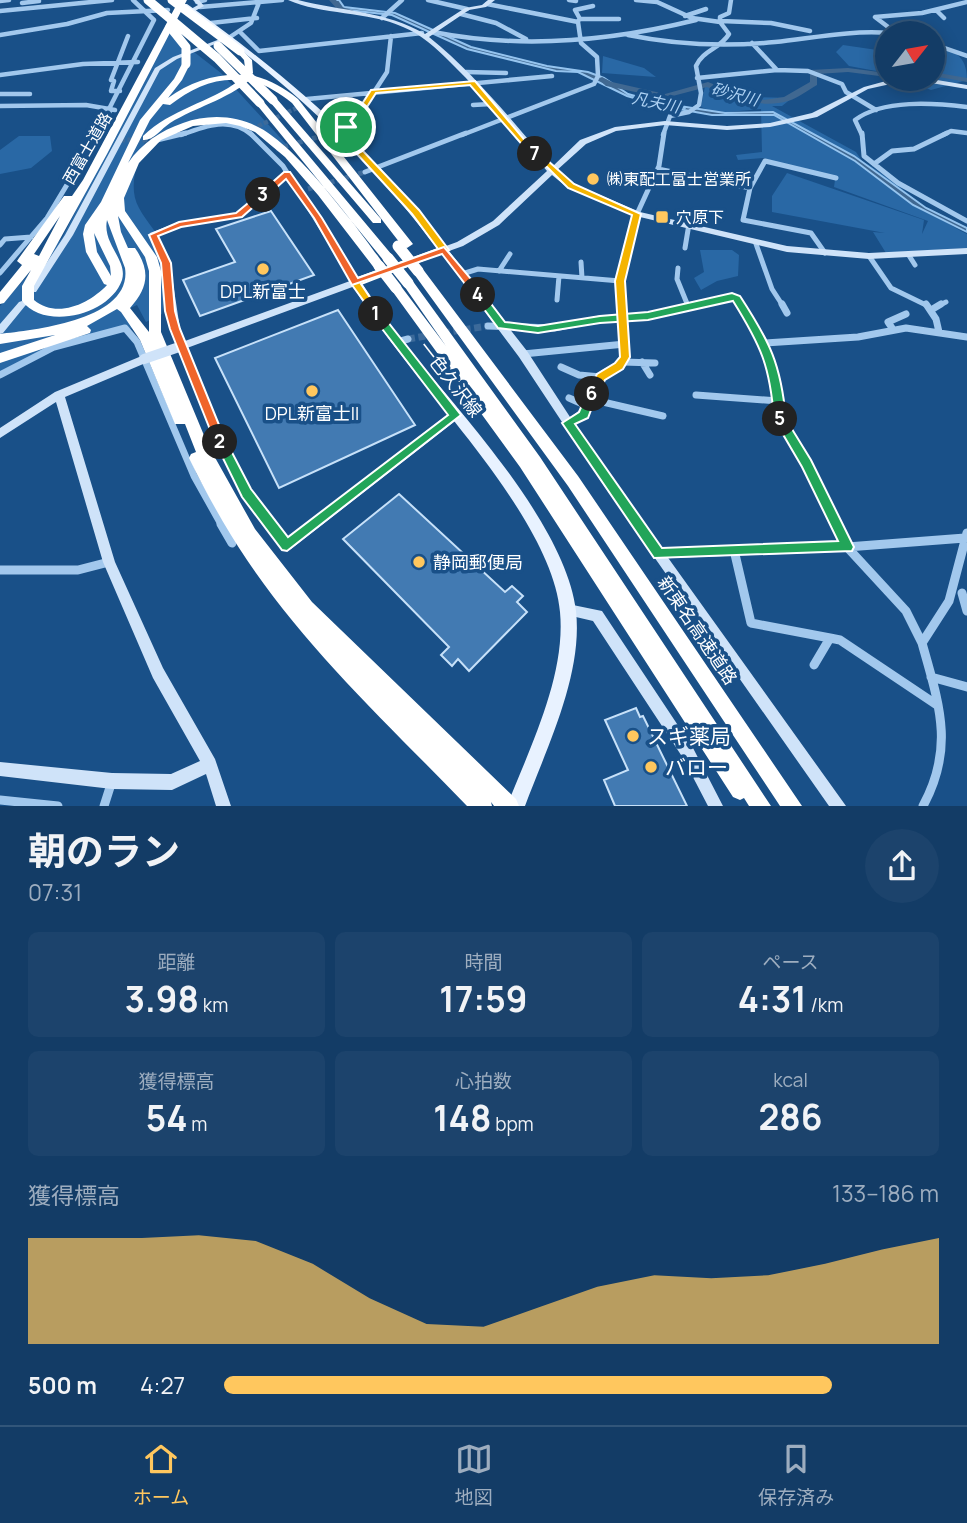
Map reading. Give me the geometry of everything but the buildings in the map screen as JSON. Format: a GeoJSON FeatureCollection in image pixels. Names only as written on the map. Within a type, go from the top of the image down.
{"type":"FeatureCollection","features":[{"type":"Feature","properties":{"kind":"highway"},"geometry":{"type":"LineString","coordinates":[[76,198],[62,227],[32,273],[27,293],[34,308],[50,313],[76,309],[100,299],[115,284],[117,269],[99,230],[145,120],[177,82],[186,64],[188,52],[184,42],[135,0]]}},
{"type":"Feature","properties":{"kind":"highway"},"geometry":{"type":"LineString","coordinates":[[148,0],[217,58],[260,103],[329,182],[383,262]]}},
{"type":"Feature","properties":{"kind":"highway","name":"新東名高速道路"},"geometry":{"type":"LineString","coordinates":[[163,0],[211,40],[273,100],[403,245],[412,277],[761,806]]}},
{"type":"Feature","properties":{"kind":"highway"},"geometry":{"type":"LineString","coordinates":[[108,281],[94,259],[88,240],[92,218],[112,200],[133,163],[138,148],[161,123],[225,94],[248,76],[248,60],[240,51],[173,0]]}},
{"type":"Feature","properties":{"kind":"highway","name":"西富士道路"},"geometry":{"type":"LineString","coordinates":[[0,300],[76,198],[189,5]]}},
{"type":"Feature","properties":{"kind":"highway","name":"西富士道路"},"geometry":{"type":"LineString","coordinates":[[0,287],[85,172],[158,32],[189,5]]}},
{"type":"Feature","properties":{"kind":"highway"},"geometry":{"type":"LineString","coordinates":[[138,135],[170,100],[197,84],[239,76],[268,81],[295,101],[403,245]]}},
{"type":"Feature","properties":{"kind":"highway"},"geometry":{"type":"LineString","coordinates":[[133,163],[155,139],[178,128],[217,121],[249,125],[269,138],[291,160],[383,262],[412,277],[524,463],[750,806]]}},
{"type":"Feature","properties":{"kind":"highway"},"geometry":{"type":"LineString","coordinates":[[112,200],[152,257],[155,271],[155,332],[201,447],[249,534],[306,608],[509,806]]}},
{"type":"Feature","properties":{"kind":"highway"},"geometry":{"type":"LineString","coordinates":[[5,335],[85,321],[120,299],[132,276],[128,260],[117,242],[107,216]]}},
{"type":"Feature","properties":{"kind":"highway"},"geometry":{"type":"LineString","coordinates":[[0,358],[90,328],[111,317],[135,296],[142,283],[142,267],[107,216]]}},
{"type":"Feature","properties":{"kind":"highway","name":"新東名高速道路"},"geometry":{"type":"LineString","coordinates":[[412,277],[506,386],[792,806]]}},
{"type":"Feature","properties":{"kind":"highway"},"geometry":{"type":"LineString","coordinates":[[127,312],[146,338],[215,499],[270,582],[299,618],[482,806]]}},
{"type":"Feature","properties":{"kind":"main road"},"geometry":{"type":"LineString","coordinates":[[189,5],[339,130],[415,212],[444,250]]}},
{"type":"Feature","properties":{"kind":"main road","name":"一色久沢線"},"geometry":{"type":"LineString","coordinates":[[355,282],[402,340],[544,540],[563,587],[568,610],[566,649],[559,686],[516,806]]}},
{"type":"Feature","properties":{"kind":"street"},"geometry":{"type":"LineString","coordinates":[[0,1],[9,0]]}},
{"type":"Feature","properties":{"kind":"street"},"geometry":{"type":"LineString","coordinates":[[21,9],[22,1],[39,0],[38,8]]}},
{"type":"Feature","properties":{"kind":"street"},"geometry":{"type":"LineString","coordinates":[[3,13],[112,0]]}},
{"type":"Feature","properties":{"kind":"street"},"geometry":{"type":"LineString","coordinates":[[0,34],[67,24],[107,13],[135,0],[154,20],[136,63],[75,173],[35,238],[0,273]]}},
{"type":"Feature","properties":{"kind":"street"},"geometry":{"type":"LineString","coordinates":[[189,5],[205,0]]}},
{"type":"Feature","properties":{"kind":"street"},"geometry":{"type":"LineString","coordinates":[[189,5],[282,0]]}},
{"type":"Feature","properties":{"kind":"street"},"geometry":{"type":"LineString","coordinates":[[291,0],[384,16],[428,34],[465,72],[551,171],[571,186],[637,214],[689,224],[755,244],[825,253],[869,256],[967,251]]}},
{"type":"Feature","properties":{"kind":"street"},"geometry":{"type":"LineString","coordinates":[[428,0],[496,23],[526,39]]}},
{"type":"Feature","properties":{"kind":"street"},"geometry":{"type":"LineString","coordinates":[[569,0],[576,1]]}},
{"type":"Feature","properties":{"kind":"street"},"geometry":{"type":"LineString","coordinates":[[636,0],[655,1],[698,20]]}},
{"type":"Feature","properties":{"kind":"street"},"geometry":{"type":"LineString","coordinates":[[623,362],[625,344],[620,281],[637,214],[657,169],[665,123],[670,116],[695,108],[703,94],[697,78],[699,59],[721,45],[729,34],[721,16],[729,13],[731,0]]}},
{"type":"Feature","properties":{"kind":"street"},"geometry":{"type":"LineString","coordinates":[[36,283],[69,235],[154,73],[165,63],[241,33],[257,18],[260,2]]}},
{"type":"Feature","properties":{"kind":"street"},"geometry":{"type":"LineString","coordinates":[[880,21],[875,17],[903,15],[967,2]]}},
{"type":"Feature","properties":{"kind":"street"},"geometry":{"type":"LineString","coordinates":[[384,16],[403,3]]}},
{"type":"Feature","properties":{"kind":"street"},"geometry":{"type":"LineString","coordinates":[[428,34],[464,11],[490,3],[579,20],[619,19]]}},
{"type":"Feature","properties":{"kind":"street"},"geometry":{"type":"LineString","coordinates":[[490,3],[494,11]]}},
{"type":"Feature","properties":{"kind":"street"},"geometry":{"type":"LineString","coordinates":[[365,172],[461,133],[590,86],[597,78],[599,55],[583,47],[577,32],[579,20],[575,10],[593,6]]}},
{"type":"Feature","properties":{"kind":"street"},"geometry":{"type":"LineString","coordinates":[[937,8],[944,18]]}},
{"type":"Feature","properties":{"kind":"street"},"geometry":{"type":"LineString","coordinates":[[685,16],[706,9]]}},
{"type":"Feature","properties":{"kind":"street"},"geometry":{"type":"LineString","coordinates":[[107,13],[168,10]]}},
{"type":"Feature","properties":{"kind":"street"},"geometry":{"type":"LineString","coordinates":[[903,15],[910,21]]}},
{"type":"Feature","properties":{"kind":"street"},"geometry":{"type":"LineString","coordinates":[[211,23],[257,18]]}},
{"type":"Feature","properties":{"kind":"street"},"geometry":{"type":"LineString","coordinates":[[241,33],[259,51],[428,34],[457,38],[526,39],[627,35],[698,20],[771,23],[810,30]]}},
{"type":"Feature","properties":{"kind":"street"},"geometry":{"type":"LineString","coordinates":[[627,35],[663,42],[721,45],[836,33],[875,33]]}},
{"type":"Feature","properties":{"kind":"street"},"geometry":{"type":"LineString","coordinates":[[120,91],[111,91],[117,63],[128,36]]}},
{"type":"Feature","properties":{"kind":"street"},"geometry":{"type":"LineString","coordinates":[[329,134],[352,124],[387,72],[391,36]]}},
{"type":"Feature","properties":{"kind":"street"},"geometry":{"type":"LineString","coordinates":[[752,43],[778,70]]}},
{"type":"Feature","properties":{"kind":"street"},"geometry":{"type":"LineString","coordinates":[[945,48],[967,56]]}},
{"type":"Feature","properties":{"kind":"street"},"geometry":{"type":"LineString","coordinates":[[154,62],[165,63]]}},
{"type":"Feature","properties":{"kind":"street"},"geometry":{"type":"LineString","coordinates":[[0,75],[83,64],[136,63]]}},
{"type":"Feature","properties":{"kind":"street"},"geometry":{"type":"LineString","coordinates":[[465,72],[471,67]]}},
{"type":"Feature","properties":{"kind":"street"},"geometry":{"type":"LineString","coordinates":[[697,78],[778,70],[816,73],[842,84],[851,95],[876,110]]}},
{"type":"Feature","properties":{"kind":"street"},"geometry":{"type":"LineString","coordinates":[[465,72],[506,73]]}},
{"type":"Feature","properties":{"kind":"street"},"geometry":{"type":"LineString","coordinates":[[307,102],[374,91],[552,76]]}},
{"type":"Feature","properties":{"kind":"street"},"geometry":{"type":"LineString","coordinates":[[0,434],[59,395],[144,359],[444,250],[496,223],[592,137],[625,127],[665,123],[727,128],[770,125],[814,115],[874,85],[901,81],[967,87]]}},
{"type":"Feature","properties":{"kind":"street"},"geometry":{"type":"LineString","coordinates":[[0,94],[30,94]]}},
{"type":"Feature","properties":{"kind":"street"},"geometry":{"type":"LineString","coordinates":[[473,104],[491,104]]}},
{"type":"Feature","properties":{"kind":"street"},"geometry":{"type":"LineString","coordinates":[[0,106],[86,105],[111,110]]}},
{"type":"Feature","properties":{"kind":"street"},"geometry":{"type":"LineString","coordinates":[[967,107],[917,105],[862,113],[855,120],[862,134],[864,156],[898,183],[967,221]]}},
{"type":"Feature","properties":{"kind":"street"},"geometry":{"type":"LineString","coordinates":[[157,141],[176,138],[208,125],[230,124],[251,130],[273,150],[355,282]]}},
{"type":"Feature","properties":{"kind":"street"},"geometry":{"type":"LineString","coordinates":[[874,164],[892,151],[914,149],[951,131],[967,133]]}},
{"type":"Feature","properties":{"kind":"street"},"geometry":{"type":"LineString","coordinates":[[825,253],[811,233],[743,219],[750,188],[765,161],[836,178]]}},
{"type":"Feature","properties":{"kind":"street"},"geometry":{"type":"LineString","coordinates":[[657,169],[750,188]]}},
{"type":"Feature","properties":{"kind":"street"},"geometry":{"type":"LineString","coordinates":[[287,174],[239,215],[179,225],[153,235],[166,263],[170,311],[182,346],[220,442],[241,483],[287,545],[455,415]]}},
{"type":"Feature","properties":{"kind":"street"},"geometry":{"type":"LineString","coordinates":[[299,191],[308,189]]}},
{"type":"Feature","properties":{"kind":"street"},"geometry":{"type":"LineString","coordinates":[[685,248],[689,224]]}},
{"type":"Feature","properties":{"kind":"street"},"geometry":{"type":"LineString","coordinates":[[0,245],[7,230]]}},
{"type":"Feature","properties":{"kind":"street"},"geometry":{"type":"LineString","coordinates":[[5,239],[35,238]]}},
{"type":"Feature","properties":{"kind":"street"},"geometry":{"type":"LineString","coordinates":[[755,244],[772,289],[787,313]]}},
{"type":"Feature","properties":{"kind":"street"},"geometry":{"type":"LineString","coordinates":[[444,250],[523,354],[659,554],[839,806]]}},
{"type":"Feature","properties":{"kind":"street"},"geometry":{"type":"LineString","coordinates":[[499,271],[510,254]]}},
{"type":"Feature","properties":{"kind":"street"},"geometry":{"type":"LineString","coordinates":[[908,254],[915,265]]}},
{"type":"Feature","properties":{"kind":"street"},"geometry":{"type":"LineString","coordinates":[[869,256],[890,288],[904,298],[917,298],[931,310],[939,332]]}},
{"type":"Feature","properties":{"kind":"street"},"geometry":{"type":"LineString","coordinates":[[581,262],[582,278]]}},
{"type":"Feature","properties":{"kind":"street"},"geometry":{"type":"LineString","coordinates":[[678,268],[677,279],[688,306]]}},
{"type":"Feature","properties":{"kind":"street"},"geometry":{"type":"LineString","coordinates":[[462,274],[478,269],[620,281]]}},
{"type":"Feature","properties":{"kind":"street"},"geometry":{"type":"LineString","coordinates":[[557,300],[559,276]]}},
{"type":"Feature","properties":{"kind":"street"},"geometry":{"type":"LineString","coordinates":[[488,326],[502,325],[538,330],[648,316],[737,298],[765,343],[777,380],[778,415],[807,464],[847,547],[906,611],[922,643],[946,747],[936,787],[923,806]]}},
{"type":"Feature","properties":{"kind":"street"},"geometry":{"type":"LineString","coordinates":[[931,310],[946,302]]}},
{"type":"Feature","properties":{"kind":"street"},"geometry":{"type":"LineString","coordinates":[[5,335],[22,304]]}},
{"type":"Feature","properties":{"kind":"street"},"geometry":{"type":"LineString","coordinates":[[892,328],[888,322],[906,314]]}},
{"type":"Feature","properties":{"kind":"street"},"geometry":{"type":"LineString","coordinates":[[0,375],[54,347],[125,328],[131,333],[144,359],[194,476],[232,542]]}},
{"type":"Feature","properties":{"kind":"street"},"geometry":{"type":"LineString","coordinates":[[765,343],[858,337],[892,328],[967,337]]}},
{"type":"Feature","properties":{"kind":"street"},"geometry":{"type":"LineString","coordinates":[[523,354],[625,344]]}},
{"type":"Feature","properties":{"kind":"street"},"geometry":{"type":"LineString","coordinates":[[568,423],[584,415],[601,377],[623,362],[655,363]]}},
{"type":"Feature","properties":{"kind":"street"},"geometry":{"type":"LineString","coordinates":[[642,362],[650,375]]}},
{"type":"Feature","properties":{"kind":"street"},"geometry":{"type":"LineString","coordinates":[[561,367],[579,375],[601,377]]}},
{"type":"Feature","properties":{"kind":"street"},"geometry":{"type":"LineString","coordinates":[[59,395],[108,562],[158,673],[210,764],[224,806]]}},
{"type":"Feature","properties":{"kind":"street"},"geometry":{"type":"LineString","coordinates":[[696,395],[778,401]]}},
{"type":"Feature","properties":{"kind":"street"},"geometry":{"type":"LineString","coordinates":[[569,398],[663,416]]}},
{"type":"Feature","properties":{"kind":"street"},"geometry":{"type":"LineString","coordinates":[[659,554],[847,547],[966,536],[961,592],[967,611]]}},
{"type":"Feature","properties":{"kind":"street"},"geometry":{"type":"LineString","coordinates":[[734,550],[751,623],[830,638],[849,645],[938,706]]}},
{"type":"Feature","properties":{"kind":"street"},"geometry":{"type":"LineString","coordinates":[[0,570],[78,570],[108,562]]}},
{"type":"Feature","properties":{"kind":"street"},"geometry":{"type":"LineString","coordinates":[[922,643],[961,592]]}},
{"type":"Feature","properties":{"kind":"street"},"geometry":{"type":"LineString","coordinates":[[568,610],[597,615],[688,753],[716,806]]}},
{"type":"Feature","properties":{"kind":"street"},"geometry":{"type":"LineString","coordinates":[[814,665],[830,638]]}},
{"type":"Feature","properties":{"kind":"street"},"geometry":{"type":"LineString","coordinates":[[931,677],[967,687]]}},
{"type":"Feature","properties":{"kind":"street"},"geometry":{"type":"LineString","coordinates":[[0,769],[112,781],[172,782],[210,764]]}},
{"type":"Feature","properties":{"kind":"street"},"geometry":{"type":"LineString","coordinates":[[104,806],[112,781]]}},
{"type":"Feature","properties":{"kind":"street"},"geometry":{"type":"LineString","coordinates":[[0,800],[58,806]]}},
{"type":"Feature","properties":{"kind":"shaded area"},"geometry":{"type":"Polygon","coordinates":[[[167,31],[221,73],[287,145],[280,147],[266,133],[251,124],[235,120],[199,122],[146,140],[135,174],[134,191],[139,208],[164,250],[162,314],[146,322],[137,305],[126,310],[137,329],[124,328],[46,351],[0,377],[0,306],[62,238],[167,31]]]}},
{"type":"Feature","properties":{"kind":"shaded area"},"geometry":{"type":"Polygon","coordinates":[[[843,45],[875,50],[875,71],[849,66],[836,52],[843,45]]]}},
{"type":"Feature","properties":{"kind":"shaded area"},"geometry":{"type":"Polygon","coordinates":[[[945,48],[962,59],[967,80],[945,86],[945,48]]]}},
{"type":"Feature","properties":{"kind":"shaded area"},"geometry":{"type":"Polygon","coordinates":[[[603,56],[644,68],[656,77],[602,73],[603,56]]]}},
{"type":"Feature","properties":{"kind":"shaded area"},"geometry":{"type":"Polygon","coordinates":[[[705,86],[747,97],[792,98],[782,106],[772,106],[856,152],[862,161],[940,218],[967,234],[967,248],[886,253],[873,232],[885,233],[772,212],[772,196],[787,173],[924,220],[922,234],[928,221],[834,187],[835,180],[763,158],[738,160],[736,155],[762,152],[761,109],[717,113],[701,107],[705,86]]]}},
{"type":"Feature","properties":{"kind":"shaded area"},"geometry":{"type":"Polygon","coordinates":[[[19,136],[50,136],[52,151],[31,168],[0,174],[0,150],[19,136]]]}},
{"type":"Feature","properties":{"kind":"shaded area"},"geometry":{"type":"Polygon","coordinates":[[[700,250],[732,250],[739,255],[738,276],[717,281],[701,290],[694,278],[704,272],[700,250]]]}},
{"type":"Feature","properties":{"kind":"water"},"geometry":{"type":"Polygon","coordinates":[[[333,0],[339,0],[344,7],[395,13],[471,47],[547,66],[588,72],[604,78],[628,94],[660,103],[725,113],[773,112],[854,156],[926,208],[967,228],[967,232],[913,205],[855,161],[774,115],[712,115],[662,106],[627,96],[578,72],[556,71],[467,49],[392,15],[339,9],[333,0]]]}},
{"type":"Feature","properties":{"kind":"waterway","name":"凡夫川"},"geometry":{"type":"LineString","coordinates":[[332,0],[340,9],[351,11]]}},
{"type":"Feature","properties":{"kind":"waterway","name":"砂沢川"},"geometry":{"type":"LineString","coordinates":[[602,79],[609,84],[665,96],[708,84],[725,92],[764,102],[786,99],[814,83],[813,72],[848,70],[875,73]]}},
{"type":"Feature","properties":{"kind":"waterway","name":"砂沢川"},"geometry":{"type":"LineString","coordinates":[[945,76],[967,80]]}},
{"type":"Feature","properties":{"kind":"waterway","name":"凡夫川"},"geometry":{"type":"LineString","coordinates":[[663,106],[685,108]]}},
{"type":"Feature","properties":{"kind":"tunnel"},"geometry":{"type":"LineString","coordinates":[[252,129],[303,105]]}},
{"type":"Feature","properties":{"kind":"tunnel"},"geometry":{"type":"LineString","coordinates":[[276,149],[325,135]]}},
{"type":"Feature","properties":{"kind":"tunnel"},"geometry":{"type":"LineString","coordinates":[[120,140],[156,140]]}},
{"type":"Feature","properties":{"kind":"tunnel"},"geometry":{"type":"LineString","coordinates":[[308,189],[365,172]]}},
{"type":"Feature","properties":{"kind":"tunnel"},"geometry":{"type":"LineString","coordinates":[[443,333],[488,326]]}},
{"type":"Feature","properties":{"kind":"tunnel"},"geometry":{"type":"LineString","coordinates":[[408,339],[432,335]]}},
{"type":"Feature","properties":{"kind":"place","name":"㈱東配工富士営業所"},"geometry":{"type":"Point","coordinates":[593,179]}},
{"type":"Feature","properties":{"kind":"place","name":"穴原下"},"geometry":{"type":"Point","coordinates":[662,217]}},
{"type":"Feature","properties":{"kind":"place","name":"DPL新富士"},"geometry":{"type":"Point","coordinates":[263,269]}},
{"type":"Feature","properties":{"kind":"place","name":"DPL新富士II"},"geometry":{"type":"Point","coordinates":[312,391]}},
{"type":"Feature","properties":{"kind":"place","name":"静岡郵便局"},"geometry":{"type":"Point","coordinates":[419,562]}},
{"type":"Feature","properties":{"kind":"place","name":"スギ薬局"},"geometry":{"type":"Point","coordinates":[633,736]}},
{"type":"Feature","properties":{"kind":"place","name":"バロー"},"geometry":{"type":"Point","coordinates":[651,767]}},
{"type":"Feature","properties":{"kind":"route"},"geometry":{"type":"LineString","coordinates":[[346,127],[338,129],[415,212],[444,250],[355,282],[388,331],[455,415],[287,545],[247,493],[220,442],[175,329],[170,311],[166,263],[153,235],[179,225],[239,215],[287,174],[318,218],[355,282],[370,277],[444,250],[502,325],[538,330],[600,319],[622,318],[648,316],[737,298],[765,343],[777,380],[778,415],[807,464],[847,547],[669,551],[659,554],[568,423],[584,415],[597,382],[619,366],[625,357],[625,345],[622,318],[620,281],[637,214],[561,180],[472,83],[374,91],[354,123],[346,127]]}}]}
